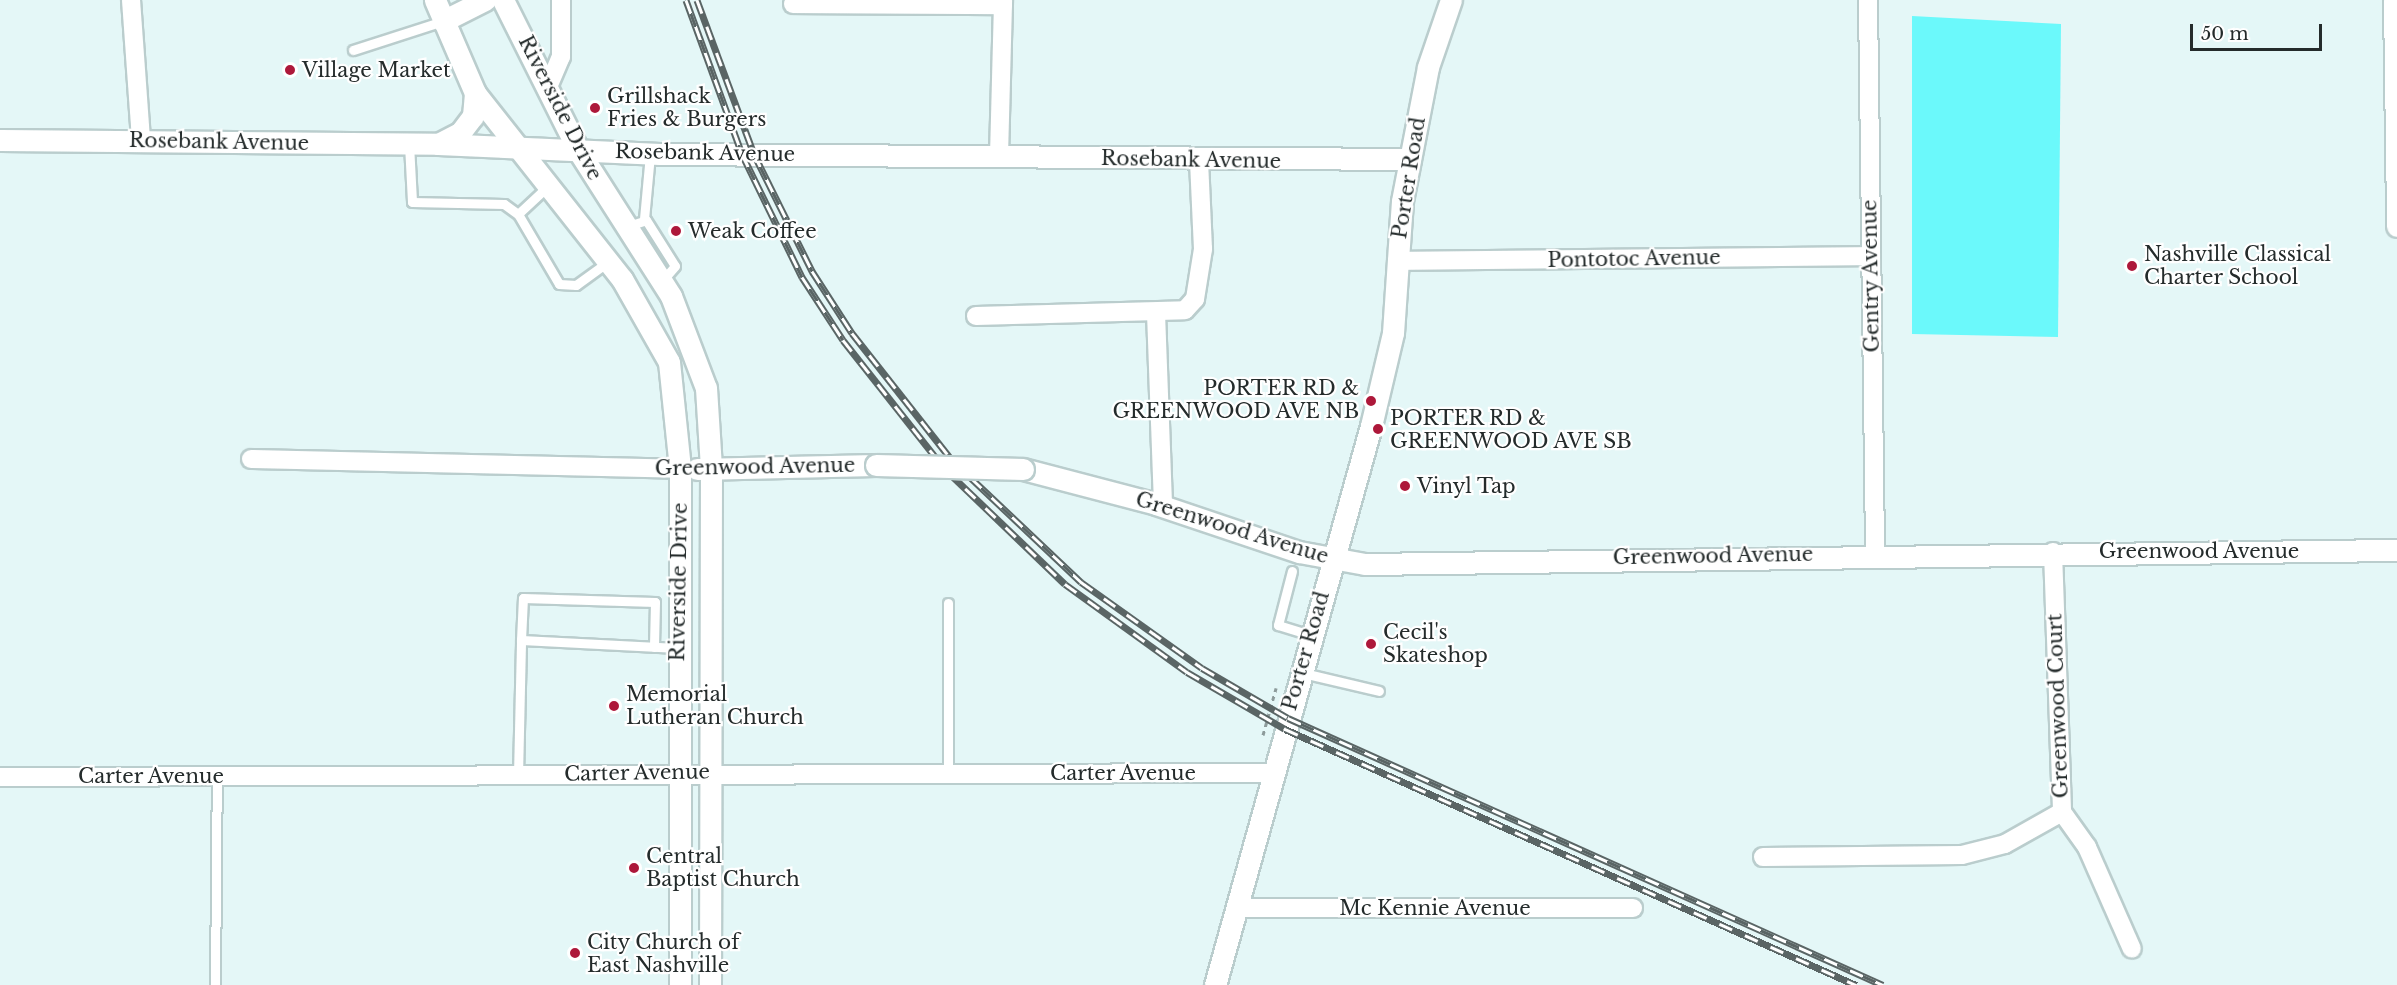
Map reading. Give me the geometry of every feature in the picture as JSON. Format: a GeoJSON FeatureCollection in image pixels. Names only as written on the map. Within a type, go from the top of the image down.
{"type":"FeatureCollection","features":[{"type":"Feature","properties":{"kind":"street"},"geometry":{"type":"LineString","coordinates":[[130,0],[141,140]]}},
{"type":"Feature","properties":{"kind":"street","name":"Riverside Drive"},"geometry":{"type":"LineString","coordinates":[[435,0],[442,21],[475,93],[608,262],[654,328],[669,362],[680,469],[676,772],[680,985]]}},
{"type":"Feature","properties":{"kind":"street"},"geometry":{"type":"LineString","coordinates":[[442,21],[485,0]]}},
{"type":"Feature","properties":{"kind":"street","name":"Riverside Drive"},"geometry":{"type":"LineString","coordinates":[[503,0],[578,150],[635,229],[699,359],[710,424],[711,468],[710,985]]}},
{"type":"Feature","properties":{"kind":"street"},"geometry":{"type":"LineString","coordinates":[[548,87],[561,57],[561,0]]}},
{"type":"Feature","properties":{"kind":"street","name":"Porter Road"},"geometry":{"type":"LineString","coordinates":[[1215,985],[1393,333],[1397,261],[1410,159],[1428,68],[1452,0]]}},
{"type":"Feature","properties":{"kind":"street","name":"Gentry Avenue"},"geometry":{"type":"LineString","coordinates":[[1868,0],[1875,553]]}},
{"type":"Feature","properties":{"kind":"street"},"geometry":{"type":"LineString","coordinates":[[2394,0],[2397,226]]}},
{"type":"Feature","properties":{"kind":"street"},"geometry":{"type":"LineString","coordinates":[[793,4],[1003,2],[999,156]]}},
{"type":"Feature","properties":{"kind":"street"},"geometry":{"type":"LineString","coordinates":[[438,144],[460,133],[473,116],[475,93]]}},
{"type":"Feature","properties":{"kind":"street","name":"Rosebank Avenue"},"geometry":{"type":"LineString","coordinates":[[0,140],[438,144],[650,154],[999,156],[1199,160],[1410,159]]}},
{"type":"Feature","properties":{"kind":"street"},"geometry":{"type":"LineString","coordinates":[[976,316],[1175,314],[1195,299],[1203,249],[1199,160]]}},
{"type":"Feature","properties":{"kind":"street"},"geometry":{"type":"LineString","coordinates":[[608,262],[635,229]]}},
{"type":"Feature","properties":{"kind":"street","name":"Pontotoc Avenue"},"geometry":{"type":"LineString","coordinates":[[1397,261],[1870,256]]}},
{"type":"Feature","properties":{"kind":"street"},"geometry":{"type":"LineString","coordinates":[[1156,313],[1163,506]]}},
{"type":"Feature","properties":{"kind":"street","name":"Greenwood Avenue"},"geometry":{"type":"LineString","coordinates":[[251,459],[680,469],[876,465],[1023,469],[1163,506],[1331,561],[1875,553],[2397,550]]}},
{"type":"Feature","properties":{"kind":"street","name":"Greenwood Court"},"geometry":{"type":"LineString","coordinates":[[2053,552],[2062,812],[2087,847],[2132,950]]}},
{"type":"Feature","properties":{"kind":"street"},"geometry":{"type":"LineString","coordinates":[[678,648],[709,648]]}},
{"type":"Feature","properties":{"kind":"street","name":"Carter Avenue"},"geometry":{"type":"LineString","coordinates":[[0,777],[518,775],[676,772],[1274,773]]}},
{"type":"Feature","properties":{"kind":"street"},"geometry":{"type":"LineString","coordinates":[[1763,857],[1962,855],[2005,844],[2062,812]]}},
{"type":"Feature","properties":{"kind":"street","name":"Mc Kennie Avenue"},"geometry":{"type":"LineString","coordinates":[[1236,908],[1633,908]]}},
{"type":"Feature","properties":{"kind":"lane"},"geometry":{"type":"LineString","coordinates":[[353,50],[442,21]]}},
{"type":"Feature","properties":{"kind":"lane"},"geometry":{"type":"LineString","coordinates":[[409,144],[412,202],[504,204],[518,214],[559,284],[576,285],[608,262]]}},
{"type":"Feature","properties":{"kind":"lane"},"geometry":{"type":"LineString","coordinates":[[635,229],[650,154]]}},
{"type":"Feature","properties":{"kind":"lane"},"geometry":{"type":"LineString","coordinates":[[518,214],[547,187]]}},
{"type":"Feature","properties":{"kind":"lane"},"geometry":{"type":"LineString","coordinates":[[1292,571],[1278,625],[1311,635]]}},
{"type":"Feature","properties":{"kind":"lane"},"geometry":{"type":"LineString","coordinates":[[518,775],[523,598],[655,602],[654,647]]}},
{"type":"Feature","properties":{"kind":"lane"},"geometry":{"type":"LineString","coordinates":[[948,603],[948,773]]}},
{"type":"Feature","properties":{"kind":"lane"},"geometry":{"type":"LineString","coordinates":[[521,640],[678,648]]}},
{"type":"Feature","properties":{"kind":"lane"},"geometry":{"type":"LineString","coordinates":[[1300,673],[1379,691]]}},
{"type":"Feature","properties":{"kind":"lane"},"geometry":{"type":"LineString","coordinates":[[215,985],[217,776]]}},
{"type":"Feature","properties":{"kind":"path"},"geometry":{"type":"LineString","coordinates":[[1263,726],[1276,688]]}},
{"type":"Feature","properties":{"kind":"shaded area"},"geometry":{"type":"Polygon","coordinates":[[[1912,16],[2061,24],[2058,337],[1912,334],[1912,16]]]}},
{"type":"Feature","properties":{"kind":"railway"},"geometry":{"type":"LineString","coordinates":[[686,0],[742,154],[802,277],[843,340],[945,469],[1065,584],[1187,672],[1285,729],[1856,985]]}},
{"type":"Feature","properties":{"kind":"railway"},"geometry":{"type":"LineString","coordinates":[[697,0],[754,154],[812,271],[852,333],[951,459],[1081,582],[1202,668],[1288,718],[1883,985]]}},
{"type":"Feature","properties":{"kind":"place","name":"Village Market"},"geometry":{"type":"Point","coordinates":[290,70]}},
{"type":"Feature","properties":{"kind":"place","name":"Grillshack Fries & Burgers"},"geometry":{"type":"Point","coordinates":[595,108]}},
{"type":"Feature","properties":{"kind":"place","name":"Weak Coffee"},"geometry":{"type":"Point","coordinates":[676,231]}},
{"type":"Feature","properties":{"kind":"place","name":"Nashville Classical Charter School"},"geometry":{"type":"Point","coordinates":[2132,266]}},
{"type":"Feature","properties":{"kind":"place","name":"PORTER RD & GREENWOOD AVE NB"},"geometry":{"type":"Point","coordinates":[1371,401]}},
{"type":"Feature","properties":{"kind":"place","name":"PORTER RD & GREENWOOD AVE SB"},"geometry":{"type":"Point","coordinates":[1378,429]}},
{"type":"Feature","properties":{"kind":"place","name":"Vinyl Tap"},"geometry":{"type":"Point","coordinates":[1405,486]}},
{"type":"Feature","properties":{"kind":"place","name":"Cecil's Skateshop"},"geometry":{"type":"Point","coordinates":[1371,644]}},
{"type":"Feature","properties":{"kind":"place","name":"Memorial Lutheran Church"},"geometry":{"type":"Point","coordinates":[614,706]}},
{"type":"Feature","properties":{"kind":"place","name":"Central Baptist Church"},"geometry":{"type":"Point","coordinates":[634,868]}},
{"type":"Feature","properties":{"kind":"place","name":"City Church of East Nashville"},"geometry":{"type":"Point","coordinates":[575,953]}}]}
